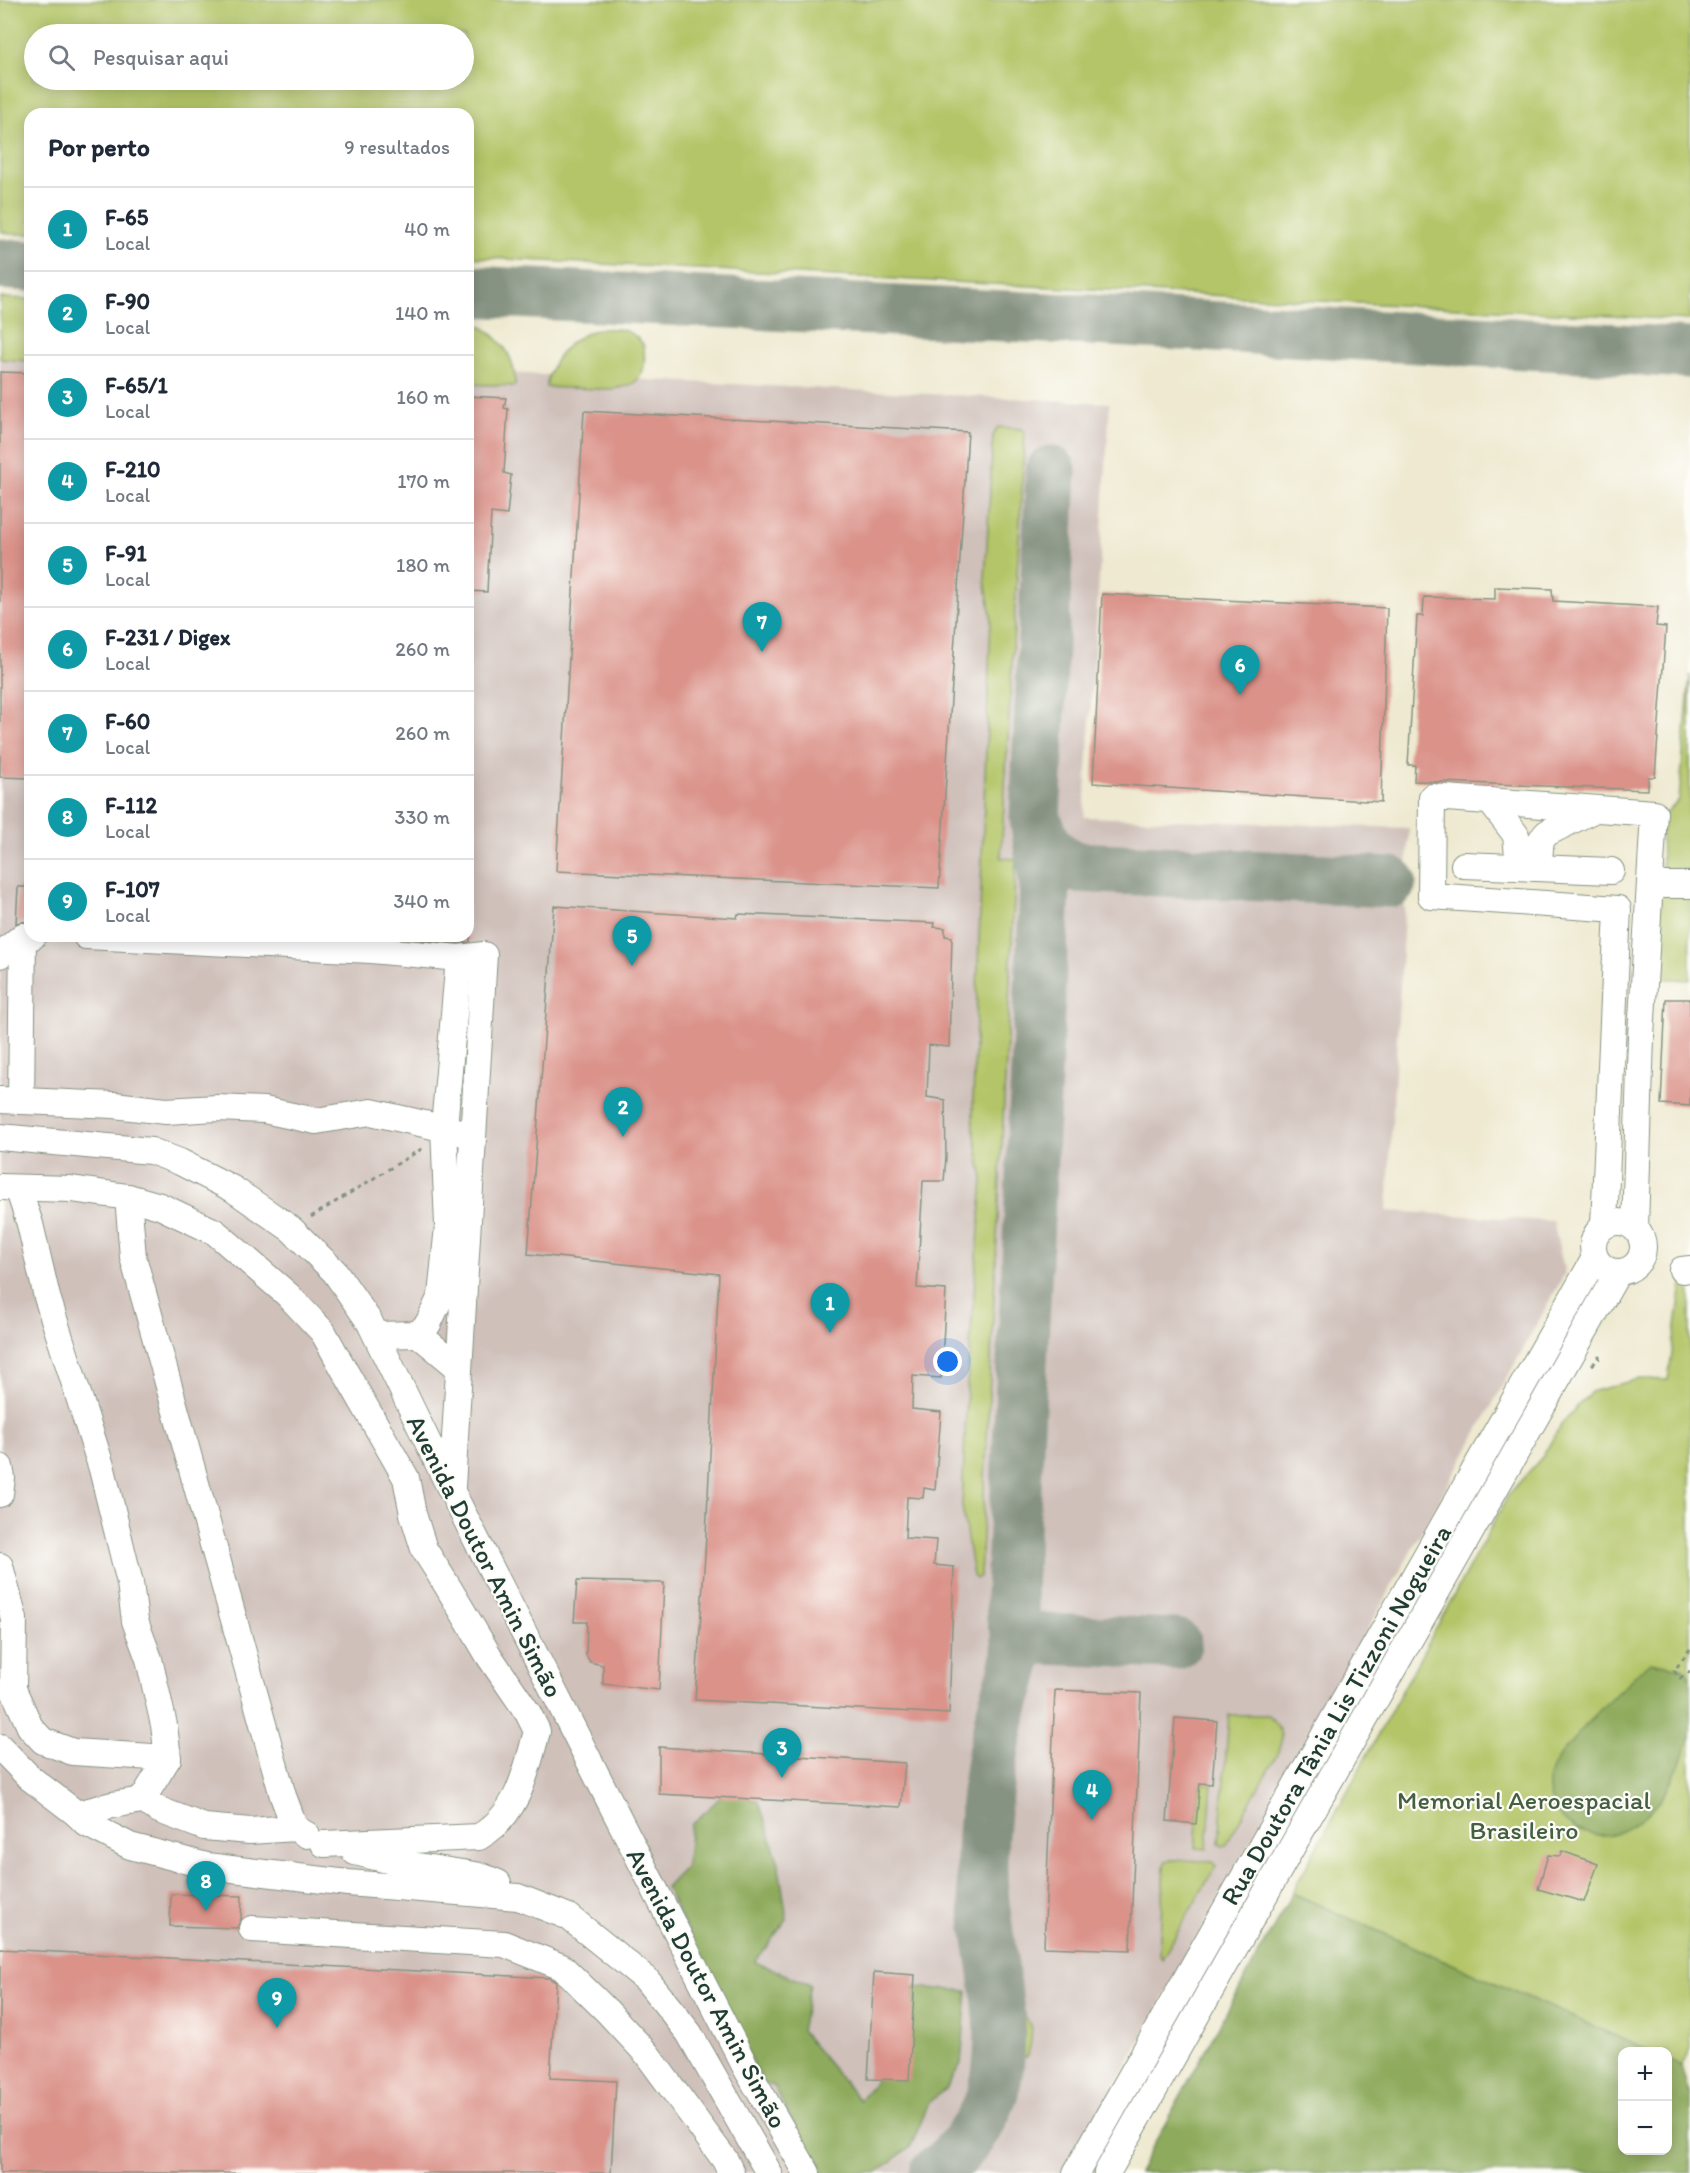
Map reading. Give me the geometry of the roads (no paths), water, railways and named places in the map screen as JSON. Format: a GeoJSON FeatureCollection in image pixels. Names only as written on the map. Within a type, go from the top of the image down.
{"type":"FeatureCollection","features":[{"type":"Feature","properties":{"kind":"street","name":"Rua Doutora Tânia Lis Tizzoni Nogueira"},"geometry":{"type":"LineString","coordinates":[[1076,2173],[1595,1258],[1593,1251],[1595,1236],[1604,1225],[1618,909],[1431,896],[1432,797],[1654,813],[1641,1036],[1635,1228],[1643,1240],[1642,1255],[1633,1267],[1618,1272],[1107,2173]]}},
{"type":"Feature","properties":{"kind":"street"},"geometry":{"type":"LineString","coordinates":[[1490,801],[1516,835],[1529,868]]}},
{"type":"Feature","properties":{"kind":"street"},"geometry":{"type":"LineString","coordinates":[[1529,868],[1541,840],[1547,833],[1596,808]]}},
{"type":"Feature","properties":{"kind":"street"},"geometry":{"type":"LineString","coordinates":[[1464,865],[1611,871]]}},
{"type":"Feature","properties":{"kind":"street"},"geometry":{"type":"LineString","coordinates":[[1650,885],[1690,885]]}},
{"type":"Feature","properties":{"kind":"street"},"geometry":{"type":"LineString","coordinates":[[0,955],[24,939]]}},
{"type":"Feature","properties":{"kind":"street"},"geometry":{"type":"LineString","coordinates":[[27,942],[10,1101],[114,1105],[166,1111],[217,1108],[264,1110],[316,1121],[371,1112],[473,1135]]}},
{"type":"Feature","properties":{"kind":"street"},"geometry":{"type":"LineString","coordinates":[[208,942],[371,950],[459,958],[484,955],[451,1490]]}},
{"type":"Feature","properties":{"kind":"street"},"geometry":{"type":"LineString","coordinates":[[418,1334],[428,1324],[441,1296],[448,1226],[444,1129],[459,958]]}},
{"type":"Feature","properties":{"kind":"street","name":"Avenida Doutor Amin Simão"},"geometry":{"type":"LineString","coordinates":[[0,1137],[151,1151],[180,1162],[233,1189],[291,1229],[335,1272],[369,1321],[451,1490],[746,2068],[807,2173]]}},
{"type":"Feature","properties":{"kind":"street"},"geometry":{"type":"LineString","coordinates":[[9,1188],[71,1189],[128,1197],[160,1206],[215,1232],[288,1294],[323,1332],[406,1478],[413,1514],[424,1550],[489,1656],[528,1713],[537,1731],[526,1771],[513,1805],[493,1829],[479,1837],[324,1844]]}},
{"type":"Feature","properties":{"kind":"street"},"geometry":{"type":"LineString","coordinates":[[9,1188],[30,1224],[47,1297],[102,1469],[130,1583],[135,1621],[149,1659],[164,1725],[168,1758],[142,1800]]}},
{"type":"Feature","properties":{"kind":"street"},"geometry":{"type":"LineString","coordinates":[[128,1197],[136,1266],[280,1787],[295,1828]]}},
{"type":"Feature","properties":{"kind":"street"},"geometry":{"type":"LineString","coordinates":[[1604,1225],[1620,1221],[1635,1228]]}},
{"type":"Feature","properties":{"kind":"street"},"geometry":{"type":"LineString","coordinates":[[1595,1258],[1605,1268],[1618,1272]]}},
{"type":"Feature","properties":{"kind":"street"},"geometry":{"type":"LineString","coordinates":[[375,1335],[418,1334],[459,1368]]}},
{"type":"Feature","properties":{"kind":"street"},"geometry":{"type":"LineString","coordinates":[[0,1467],[2,1478],[0,1494]]}},
{"type":"Feature","properties":{"kind":"street"},"geometry":{"type":"LineString","coordinates":[[0,1566],[14,1618],[13,1689],[30,1727],[43,1741],[73,1752],[168,1758]]}},
{"type":"Feature","properties":{"kind":"street","name":"Avenida Doutor Amin Simão"},"geometry":{"type":"LineString","coordinates":[[0,1747],[30,1778],[87,1824],[130,1846],[207,1866],[348,1883],[448,1890],[523,1899],[568,1917],[646,1979],[689,2034],[769,2173]]}},
{"type":"Feature","properties":{"kind":"street"},"geometry":{"type":"LineString","coordinates":[[77,1814],[142,1800],[159,1810],[204,1827],[250,1831],[295,1828],[324,1844],[405,1864],[481,1876],[518,1891],[523,1899]]}},
{"type":"Feature","properties":{"kind":"street"},"geometry":{"type":"LineString","coordinates":[[252,1929],[504,1944],[562,1967],[647,2054],[725,2160],[730,2173]]}},
{"type":"Feature","properties":{"kind":"place","name":"F-60"},"geometry":{"type":"Point","coordinates":[762,652]}},
{"type":"Feature","properties":{"kind":"place","name":"F-231 / Digex"},"geometry":{"type":"Point","coordinates":[1240,695]}},
{"type":"Feature","properties":{"kind":"place","name":"F-91"},"geometry":{"type":"Point","coordinates":[632,966]}},
{"type":"Feature","properties":{"kind":"place","name":"F-90"},"geometry":{"type":"Point","coordinates":[623,1137]}},
{"type":"Feature","properties":{"kind":"place","name":"F-65"},"geometry":{"type":"Point","coordinates":[830,1333]}},
{"type":"Feature","properties":{"kind":"place","name":"F-65/1"},"geometry":{"type":"Point","coordinates":[782,1778]}},
{"type":"Feature","properties":{"kind":"place","name":"F-210"},"geometry":{"type":"Point","coordinates":[1092,1820]}},
{"type":"Feature","properties":{"kind":"place","name":"F-112"},"geometry":{"type":"Point","coordinates":[206,1911]}},
{"type":"Feature","properties":{"kind":"place","name":"F-107"},"geometry":{"type":"Point","coordinates":[277,2028]}},
{"type":"Feature","properties":{"kind":"park label","name":"Memorial Aeroespacial Brasileiro"},"geometry":{"type":"Point","coordinates":[1524,1815]}}]}
